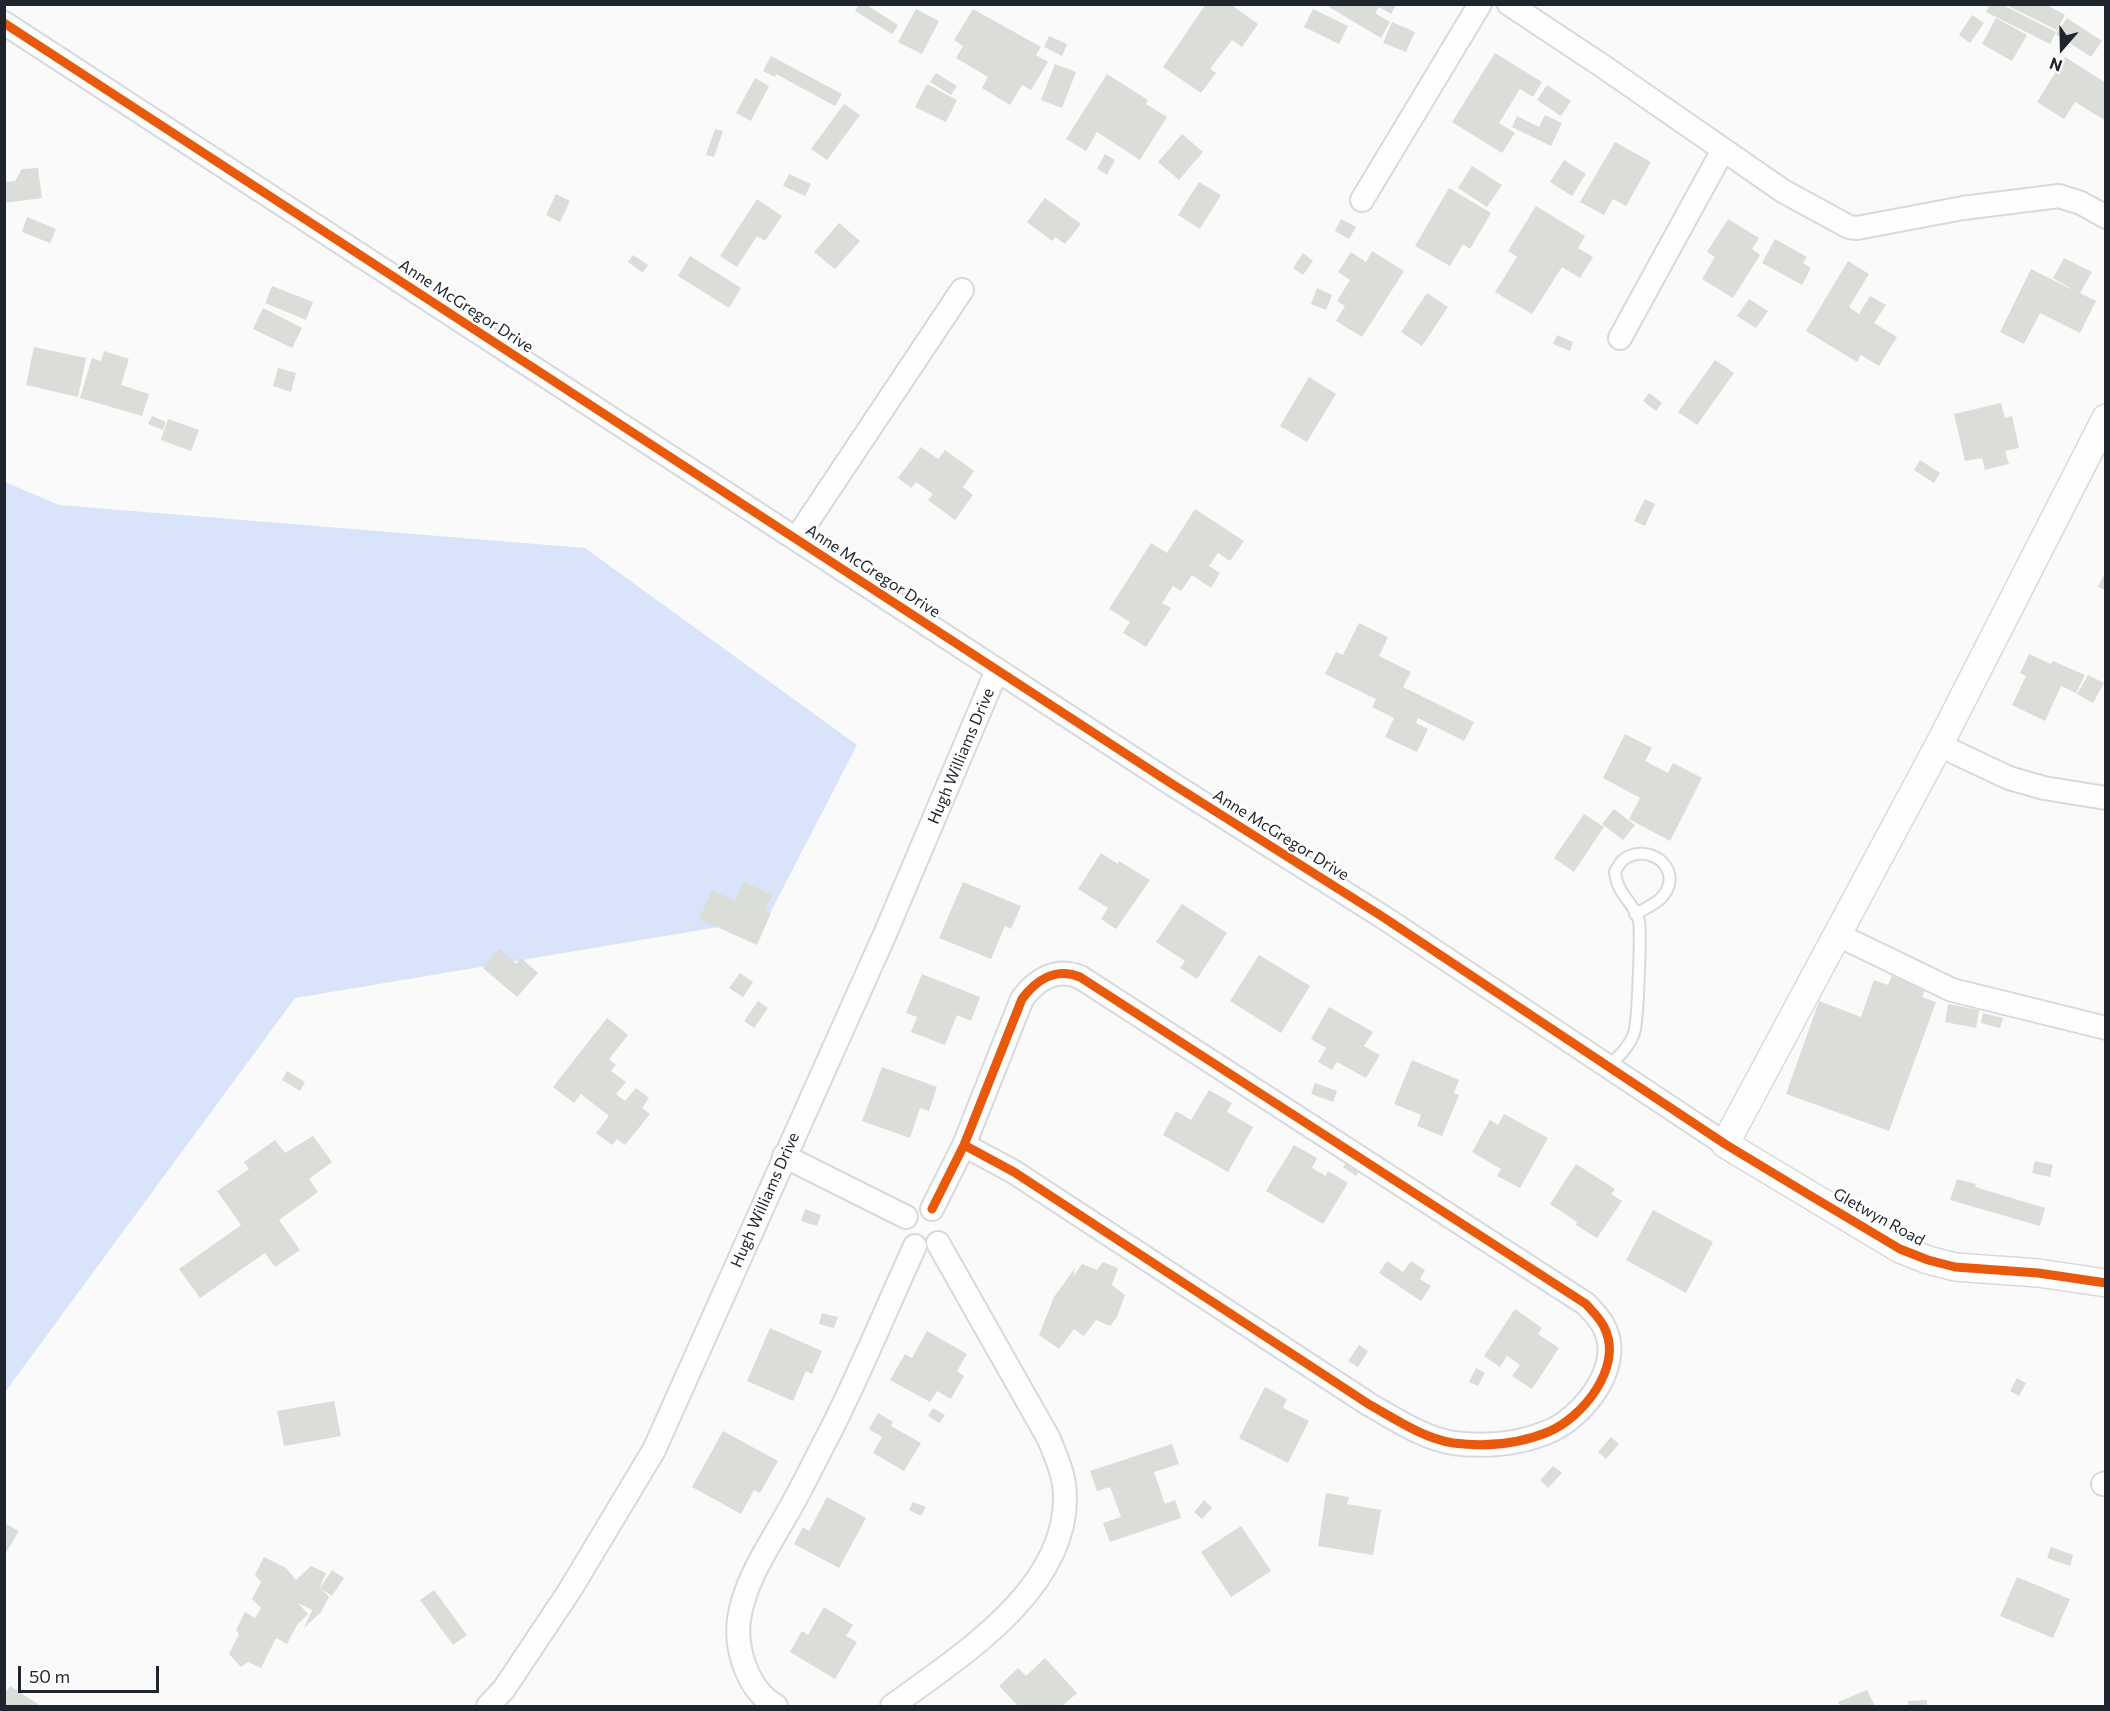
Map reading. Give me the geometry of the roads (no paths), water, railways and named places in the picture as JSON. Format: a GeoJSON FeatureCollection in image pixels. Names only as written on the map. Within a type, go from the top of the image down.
{"type":"FeatureCollection","features":[{"type":"Feature","properties":{"kind":"street"},"geometry":{"type":"LineString","coordinates":[[1362,200],[1480,4]]}},
{"type":"Feature","properties":{"kind":"street"},"geometry":{"type":"LineString","coordinates":[[1509,4],[1783,191],[1850,227],[1857,228],[1963,208],[2060,196],[2081,203],[2106,217]]}},
{"type":"Feature","properties":{"kind":"street","name":"Anne McGregor Drive"},"geometry":{"type":"LineString","coordinates":[[4,23],[1160,776],[1383,917],[1725,1144]]}},
{"type":"Feature","properties":{"kind":"street"},"geometry":{"type":"LineString","coordinates":[[1620,338],[1723,150]]}},
{"type":"Feature","properties":{"kind":"street"},"geometry":{"type":"LineString","coordinates":[[796,539],[962,290]]}},
{"type":"Feature","properties":{"kind":"street"},"geometry":{"type":"LineString","coordinates":[[1725,1144],[1939,745],[2106,418]]}},
{"type":"Feature","properties":{"kind":"street","name":"Hugh Williams Drive"},"geometry":{"type":"LineString","coordinates":[[488,1707],[504,1689],[570,1590],[654,1450],[885,934],[997,670]]}},
{"type":"Feature","properties":{"kind":"street"},"geometry":{"type":"LineString","coordinates":[[1939,745],[2009,778],[2044,788],[2106,798]]}},
{"type":"Feature","properties":{"kind":"street"},"geometry":{"type":"LineString","coordinates":[[1838,934],[1952,990],[2106,1028]]}},
{"type":"Feature","properties":{"kind":"street"},"geometry":{"type":"LineString","coordinates":[[932,1209],[964,1145],[1022,999],[1043,979],[1069,972],[1090,983],[1586,1304],[1599,1318],[1606,1331],[1609,1354],[1604,1373],[1597,1390],[1579,1412],[1550,1431],[1522,1441],[1490,1444],[1454,1443],[1434,1438],[1416,1431],[1370,1405],[1014,1172],[964,1145]]}},
{"type":"Feature","properties":{"kind":"street","name":"Gletwyn Road"},"geometry":{"type":"LineString","coordinates":[[1725,1144],[1900,1249],[1928,1260],[1955,1267],[2037,1273],[2106,1283]]}},
{"type":"Feature","properties":{"kind":"street"},"geometry":{"type":"LineString","coordinates":[[784,1156],[906,1217]]}},
{"type":"Feature","properties":{"kind":"street"},"geometry":{"type":"LineString","coordinates":[[922,1207],[932,1209],[939,1214],[944,1229],[938,1243],[929,1247],[915,1246],[906,1237],[904,1230],[906,1217],[913,1210],[922,1207]]}},
{"type":"Feature","properties":{"kind":"street"},"geometry":{"type":"LineString","coordinates":[[892,1707],[975,1644],[1026,1596],[1041,1577],[1053,1553],[1063,1523],[1065,1495],[1060,1466],[1049,1439],[938,1243]]}},
{"type":"Feature","properties":{"kind":"street"},"geometry":{"type":"LineString","coordinates":[[776,1707],[767,1701],[756,1687],[741,1654],[738,1635],[743,1601],[757,1567],[833,1426],[915,1246]]}},
{"type":"Feature","properties":{"kind":"lane"},"geometry":{"type":"LineString","coordinates":[[1609,1066],[1622,1052],[1634,1033],[1639,951],[1639,921],[1616,884],[1615,872],[1623,861],[1634,855],[1650,854],[1664,862],[1670,873],[1669,885],[1662,897],[1635,914]]}}]}
